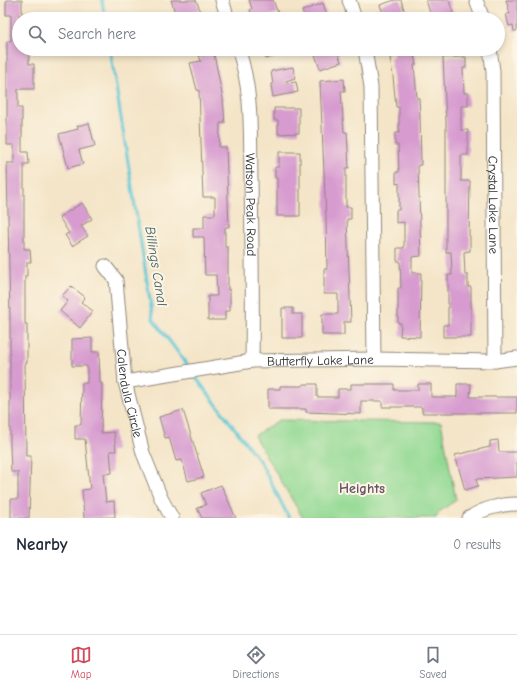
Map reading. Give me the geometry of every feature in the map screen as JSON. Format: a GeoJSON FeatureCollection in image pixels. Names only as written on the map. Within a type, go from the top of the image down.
{"type":"FeatureCollection","features":[{"type":"Feature","properties":{"kind":"street"},"geometry":{"type":"LineString","coordinates":[[222,0],[226,12]]}},
{"type":"Feature","properties":{"kind":"street"},"geometry":{"type":"LineString","coordinates":[[349,0],[353,12]]}},
{"type":"Feature","properties":{"kind":"street"},"geometry":{"type":"LineString","coordinates":[[476,0],[480,12]]}},
{"type":"Feature","properties":{"kind":"street","name":"Watson Peak Road"},"geometry":{"type":"LineString","coordinates":[[241,56],[244,64],[250,103],[253,283],[252,361]]}},
{"type":"Feature","properties":{"kind":"street"},"geometry":{"type":"LineString","coordinates":[[366,56],[371,87],[374,359]]}},
{"type":"Feature","properties":{"kind":"street","name":"Crystal Lake Lane"},"geometry":{"type":"LineString","coordinates":[[491,56],[493,71],[495,362]]}},
{"type":"Feature","properties":{"kind":"street","name":"Calendula Circle"},"geometry":{"type":"LineString","coordinates":[[105,266],[116,280],[125,382],[143,452],[161,498],[172,518]]}},
{"type":"Feature","properties":{"kind":"street","name":"Butterfly Lake Lane"},"geometry":{"type":"LineString","coordinates":[[125,382],[252,361],[374,359],[495,362],[517,358]]}},
{"type":"Feature","properties":{"kind":"street"},"geometry":{"type":"LineString","coordinates":[[469,518],[476,512],[507,504],[517,504]]}},
{"type":"Feature","properties":{"kind":"green space"},"geometry":{"type":"Polygon","coordinates":[[[279,420],[441,422],[456,500],[439,512],[436,518],[303,518],[254,436],[279,420]]]}},
{"type":"Feature","properties":{"kind":"building"},"geometry":{"type":"Polygon","coordinates":[[[6,0],[22,0],[22,12],[12,12],[12,56],[29,56],[29,64],[34,64],[34,89],[18,89],[18,108],[22,108],[22,152],[28,152],[29,164],[24,164],[24,249],[30,249],[31,262],[27,262],[27,276],[25,276],[25,324],[27,324],[27,363],[25,363],[26,456],[31,456],[29,518],[11,518],[11,499],[18,499],[18,472],[11,472],[10,446],[10,319],[7,163],[14,163],[14,145],[7,145],[7,41],[11,41],[11,15],[6,15],[6,0]]]}},
{"type":"Feature","properties":{"kind":"building"},"geometry":{"type":"Polygon","coordinates":[[[171,0],[196,0],[200,10],[195,12],[175,12],[171,0]]]}},
{"type":"Feature","properties":{"kind":"building"},"geometry":{"type":"Polygon","coordinates":[[[249,0],[273,0],[278,12],[251,12],[250,10],[252,9],[249,0]]]}},
{"type":"Feature","properties":{"kind":"building"},"geometry":{"type":"Polygon","coordinates":[[[395,0],[401,0],[405,12],[382,12],[380,5],[395,0]]]}},
{"type":"Feature","properties":{"kind":"building"},"geometry":{"type":"Polygon","coordinates":[[[426,0],[449,0],[453,12],[430,12],[426,0]]]}},
{"type":"Feature","properties":{"kind":"building"},"geometry":{"type":"Polygon","coordinates":[[[506,0],[517,0],[517,31],[514,31],[513,25],[509,26],[506,14],[510,14],[506,0]]]}},
{"type":"Feature","properties":{"kind":"building"},"geometry":{"type":"Polygon","coordinates":[[[323,3],[326,12],[302,12],[323,3]]]}},
{"type":"Feature","properties":{"kind":"building"},"geometry":{"type":"Polygon","coordinates":[[[199,56],[214,56],[223,99],[225,123],[220,123],[219,147],[226,147],[229,227],[225,227],[225,247],[228,247],[228,290],[230,290],[230,311],[225,311],[225,320],[208,320],[208,296],[217,296],[216,275],[205,275],[204,237],[193,237],[193,228],[204,228],[204,215],[215,215],[215,197],[203,197],[199,90],[197,90],[190,63],[201,61],[199,56]]]}},
{"type":"Feature","properties":{"kind":"building"},"geometry":{"type":"Polygon","coordinates":[[[265,56],[276,56],[266,59],[265,56]]]}},
{"type":"Feature","properties":{"kind":"building"},"geometry":{"type":"Polygon","coordinates":[[[315,56],[339,56],[341,62],[320,69],[315,56]]]}},
{"type":"Feature","properties":{"kind":"building"},"geometry":{"type":"Polygon","coordinates":[[[414,56],[416,65],[414,65],[420,116],[421,165],[418,165],[421,256],[412,257],[412,273],[421,273],[420,337],[400,336],[401,323],[398,323],[398,288],[401,288],[400,261],[397,261],[397,248],[404,248],[404,222],[396,223],[396,210],[399,210],[399,183],[396,184],[396,172],[399,172],[398,145],[395,145],[395,133],[399,133],[399,107],[396,107],[390,58],[414,56]]]}},
{"type":"Feature","properties":{"kind":"building"},"geometry":{"type":"Polygon","coordinates":[[[443,57],[466,57],[466,68],[463,68],[464,93],[468,93],[468,106],[461,106],[461,130],[468,130],[468,155],[461,155],[461,181],[470,181],[470,251],[464,252],[465,275],[468,275],[468,287],[471,287],[471,337],[443,337],[443,325],[448,325],[448,275],[452,275],[451,252],[446,252],[446,121],[443,57]]]}},
{"type":"Feature","properties":{"kind":"building"},"geometry":{"type":"Polygon","coordinates":[[[293,67],[295,78],[286,81],[286,83],[296,82],[298,92],[273,97],[271,71],[293,67]]]}},
{"type":"Feature","properties":{"kind":"building"},"geometry":{"type":"Polygon","coordinates":[[[344,79],[345,91],[341,91],[344,132],[347,132],[349,168],[346,168],[346,207],[351,207],[351,219],[347,219],[351,322],[344,322],[344,335],[322,335],[322,314],[338,314],[338,294],[324,294],[324,269],[327,269],[320,81],[344,79]]]}},
{"type":"Feature","properties":{"kind":"building"},"geometry":{"type":"Polygon","coordinates":[[[274,108],[299,108],[299,133],[278,134],[278,120],[274,120],[274,108]]]}},
{"type":"Feature","properties":{"kind":"building"},"geometry":{"type":"Polygon","coordinates":[[[89,123],[95,146],[79,150],[83,164],[68,168],[59,134],[78,129],[77,126],[89,123]]]}},
{"type":"Feature","properties":{"kind":"building"},"geometry":{"type":"Polygon","coordinates":[[[279,152],[300,152],[300,216],[277,216],[277,178],[275,178],[275,167],[279,167],[279,152]]]}},
{"type":"Feature","properties":{"kind":"building"},"geometry":{"type":"Polygon","coordinates":[[[82,203],[92,219],[81,226],[88,236],[72,246],[65,235],[69,233],[59,217],[82,203]]]}},
{"type":"Feature","properties":{"kind":"building"},"geometry":{"type":"Polygon","coordinates":[[[71,286],[85,297],[81,302],[93,311],[80,328],[60,311],[68,301],[62,296],[71,286]]]}},
{"type":"Feature","properties":{"kind":"building"},"geometry":{"type":"Polygon","coordinates":[[[282,308],[293,308],[293,314],[302,314],[302,338],[282,338],[282,308]]]}},
{"type":"Feature","properties":{"kind":"building"},"geometry":{"type":"Polygon","coordinates":[[[92,338],[92,352],[99,352],[100,383],[102,383],[101,433],[114,432],[116,451],[110,451],[112,473],[103,474],[106,502],[114,501],[115,517],[84,518],[82,490],[90,489],[85,439],[75,439],[75,425],[81,425],[82,383],[87,383],[87,366],[72,366],[72,339],[92,338]]]}},
{"type":"Feature","properties":{"kind":"building"},"geometry":{"type":"Polygon","coordinates":[[[303,384],[317,384],[317,397],[338,397],[338,389],[351,389],[351,384],[394,384],[394,390],[418,390],[418,384],[431,384],[431,397],[457,397],[457,384],[471,384],[470,397],[517,397],[517,413],[422,413],[422,407],[382,407],[382,401],[361,401],[361,414],[306,412],[306,409],[268,409],[268,389],[280,389],[280,386],[303,386],[303,384]]]}},
{"type":"Feature","properties":{"kind":"building"},"geometry":{"type":"Polygon","coordinates":[[[183,410],[204,477],[188,481],[182,460],[176,461],[169,437],[165,438],[159,417],[183,410]]]}},
{"type":"Feature","properties":{"kind":"building"},"geometry":{"type":"Polygon","coordinates":[[[498,440],[499,452],[517,452],[517,477],[476,479],[478,486],[465,490],[455,455],[490,447],[490,441],[498,440]]]}},
{"type":"Feature","properties":{"kind":"building"},"geometry":{"type":"Polygon","coordinates":[[[221,485],[236,518],[202,518],[197,508],[206,505],[201,493],[221,485]]]}},
{"type":"Feature","properties":{"kind":"waterway","name":"Billings Canal"},"geometry":{"type":"LineString","coordinates":[[102,0],[104,12]]}},
{"type":"Feature","properties":{"kind":"waterway","name":"Billings Canal"},"geometry":{"type":"LineString","coordinates":[[111,56],[153,319],[189,367]]}},
{"type":"Feature","properties":{"kind":"waterway","name":"Billings Canal"},"geometry":{"type":"LineString","coordinates":[[194,375],[261,463],[289,518]]}},
{"type":"Feature","properties":{"kind":"district","name":"Heights"},"geometry":{"type":"Point","coordinates":[362,488]}}]}
